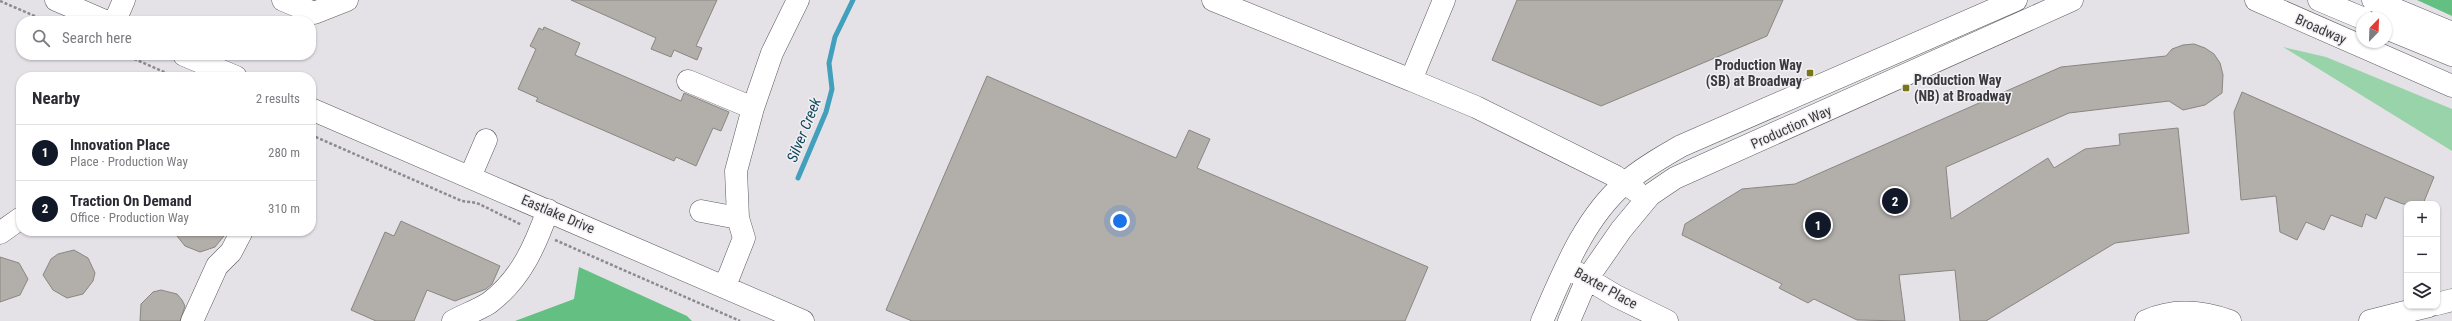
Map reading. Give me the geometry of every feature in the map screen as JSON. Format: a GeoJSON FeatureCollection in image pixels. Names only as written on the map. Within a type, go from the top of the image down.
{"type":"FeatureCollection","features":[{"type":"Feature","properties":{"kind":"street"},"geometry":{"type":"LineString","coordinates":[[56,0],[93,16]]}},
{"type":"Feature","properties":{"kind":"street"},"geometry":{"type":"LineString","coordinates":[[117,16],[124,0]]}},
{"type":"Feature","properties":{"kind":"street"},"geometry":{"type":"LineString","coordinates":[[283,0],[314,13],[347,0]]}},
{"type":"Feature","properties":{"kind":"street"},"geometry":{"type":"LineString","coordinates":[[725,286],[744,238],[738,218],[736,171],[753,108],[772,52],[798,0]]}},
{"type":"Feature","properties":{"kind":"street"},"geometry":{"type":"LineString","coordinates":[[1213,0],[1476,106],[1615,176],[1646,199]]}},
{"type":"Feature","properties":{"kind":"street"},"geometry":{"type":"LineString","coordinates":[[1412,80],[1444,0]]}},
{"type":"Feature","properties":{"kind":"street","name":"Production Way"},"geometry":{"type":"LineString","coordinates":[[1542,321],[1566,266],[1596,216],[1624,183],[1681,146],[2016,0]]}},
{"type":"Feature","properties":{"kind":"street","name":"Production Way"},"geometry":{"type":"LineString","coordinates":[[1569,321],[1587,279],[1621,230],[1646,199],[1675,178],[2072,0]]}},
{"type":"Feature","properties":{"kind":"street","name":"Broadway"},"geometry":{"type":"LineString","coordinates":[[2256,0],[2452,86]]}},
{"type":"Feature","properties":{"kind":"street","name":"Broadway"},"geometry":{"type":"LineString","coordinates":[[2319,0],[2356,15]]}},
{"type":"Feature","properties":{"kind":"street"},"geometry":{"type":"LineString","coordinates":[[2373,0],[2452,33]]}},
{"type":"Feature","properties":{"kind":"street"},"geometry":{"type":"LineString","coordinates":[[2392,30],[2452,55]]}},
{"type":"Feature","properties":{"kind":"street"},"geometry":{"type":"LineString","coordinates":[[196,60],[224,72]]}},
{"type":"Feature","properties":{"kind":"street"},"geometry":{"type":"LineString","coordinates":[[688,81],[753,108]]}},
{"type":"Feature","properties":{"kind":"street","name":"Eastlake Drive"},"geometry":{"type":"LineString","coordinates":[[316,111],[725,286],[803,321]]}},
{"type":"Feature","properties":{"kind":"street"},"geometry":{"type":"LineString","coordinates":[[470,177],[486,140]]}},
{"type":"Feature","properties":{"kind":"street"},"geometry":{"type":"LineString","coordinates":[[452,321],[488,303],[509,286],[528,259],[548,210]]}},
{"type":"Feature","properties":{"kind":"street"},"geometry":{"type":"LineString","coordinates":[[701,211],[738,218]]}},
{"type":"Feature","properties":{"kind":"street"},"geometry":{"type":"LineString","coordinates":[[0,233],[16,222]]}},
{"type":"Feature","properties":{"kind":"street"},"geometry":{"type":"LineString","coordinates":[[192,321],[217,266],[231,252],[239,236]]}},
{"type":"Feature","properties":{"kind":"street","name":"Baxter Place"},"geometry":{"type":"LineString","coordinates":[[1566,266],[1587,279],[1667,321]]}},
{"type":"Feature","properties":{"kind":"street"},"geometry":{"type":"LineString","coordinates":[[2440,303],[2452,300]]}},
{"type":"Feature","properties":{"kind":"street"},"geometry":{"type":"LineString","coordinates":[[2370,321],[2417,309]]}},
{"type":"Feature","properties":{"kind":"street"},"geometry":{"type":"LineString","coordinates":[[2146,321],[2171,313],[2191,312],[2209,314],[2230,321]]}},
{"type":"Feature","properties":{"kind":"path"},"geometry":{"type":"LineString","coordinates":[[0,1],[34,16]]}},
{"type":"Feature","properties":{"kind":"path"},"geometry":{"type":"LineString","coordinates":[[137,60],[164,72]]}},
{"type":"Feature","properties":{"kind":"green space"},"geometry":{"type":"Polygon","coordinates":[[[2417,0],[2452,0],[2452,16],[2417,0]]]}},
{"type":"Feature","properties":{"kind":"green space"},"geometry":{"type":"Polygon","coordinates":[[[2283,47],[2326,57],[2452,109],[2452,151],[2283,47]]]}},
{"type":"Feature","properties":{"kind":"green space"},"geometry":{"type":"Polygon","coordinates":[[[579,267],[687,316],[692,321],[515,321],[574,299],[579,267]]]}},
{"type":"Feature","properties":{"kind":"building"},"geometry":{"type":"Polygon","coordinates":[[[571,0],[717,0],[696,46],[702,48],[697,60],[674,50],[671,57],[651,49],[656,38],[571,0]]]}},
{"type":"Feature","properties":{"kind":"building"},"geometry":{"type":"Polygon","coordinates":[[[1517,0],[1783,0],[1767,36],[1601,106],[1492,60],[1517,0]]]}},
{"type":"Feature","properties":{"kind":"building"},"geometry":{"type":"Polygon","coordinates":[[[544,27],[580,43],[575,55],[681,101],[684,93],[729,112],[721,131],[713,128],[696,166],[676,157],[674,161],[536,101],[538,98],[518,89],[536,49],[530,46],[539,28],[543,30],[544,27]]]}},
{"type":"Feature","properties":{"kind":"building"},"geometry":{"type":"Polygon","coordinates":[[[2194,44],[2205,48],[2214,54],[2220,63],[2223,75],[2222,93],[2205,105],[2183,110],[2169,101],[2069,113],[1946,167],[1951,219],[2048,158],[2054,168],[2085,149],[2120,145],[2119,134],[2178,128],[2189,233],[2115,243],[1986,321],[1960,321],[1955,270],[1899,275],[1905,321],[1857,320],[1814,299],[1808,303],[1779,288],[1782,284],[1682,235],[1685,224],[1742,189],[1795,184],[2061,67],[2166,56],[2172,49],[2183,45],[2194,44]]]}},
{"type":"Feature","properties":{"kind":"building"},"geometry":{"type":"Polygon","coordinates":[[[987,76],[1176,158],[1189,130],[1210,139],[1197,168],[1428,267],[1405,321],[912,321],[886,310],[987,76]]]}},
{"type":"Feature","properties":{"kind":"building"},"geometry":{"type":"Polygon","coordinates":[[[2242,92],[2434,177],[2424,201],[2404,201],[2403,204],[2385,197],[2376,219],[2366,214],[2362,227],[2331,215],[2324,230],[2306,222],[2297,240],[2280,232],[2276,196],[2241,200],[2234,112],[2242,92]]]}},
{"type":"Feature","properties":{"kind":"building"},"geometry":{"type":"Polygon","coordinates":[[[401,221],[500,266],[492,284],[486,289],[455,301],[427,290],[414,321],[376,321],[351,310],[385,232],[394,236],[401,221]]]}},
{"type":"Feature","properties":{"kind":"building"},"geometry":{"type":"Polygon","coordinates":[[[177,236],[224,236],[215,247],[200,252],[185,246],[177,236]]]}},
{"type":"Feature","properties":{"kind":"building"},"geometry":{"type":"Polygon","coordinates":[[[74,250],[88,258],[95,273],[93,281],[83,294],[67,298],[53,290],[43,275],[51,259],[58,254],[74,250]]]}},
{"type":"Feature","properties":{"kind":"building"},"geometry":{"type":"Polygon","coordinates":[[[0,257],[19,263],[28,279],[20,295],[0,302],[0,257]]]}},
{"type":"Feature","properties":{"kind":"building"},"geometry":{"type":"Polygon","coordinates":[[[161,290],[177,294],[182,300],[185,306],[180,321],[140,321],[141,304],[153,292],[161,290]]]}},
{"type":"Feature","properties":{"kind":"waterway","name":"Silver Creek"},"geometry":{"type":"LineString","coordinates":[[798,178],[826,112],[832,89],[829,63],[835,37],[853,0]]}},
{"type":"Feature","properties":{"kind":"place","name":"Production Way (SB) at Broadway"},"geometry":{"type":"Point","coordinates":[1810,73]}},
{"type":"Feature","properties":{"kind":"place","name":"Production Way (NB) at Broadway"},"geometry":{"type":"Point","coordinates":[1906,88]}},
{"type":"Feature","properties":{"kind":"place","name":"Traction On Demand"},"geometry":{"type":"Point","coordinates":[1895,201]}},
{"type":"Feature","properties":{"kind":"place","name":"Innovation Place"},"geometry":{"type":"Point","coordinates":[1818,225]}}]}
